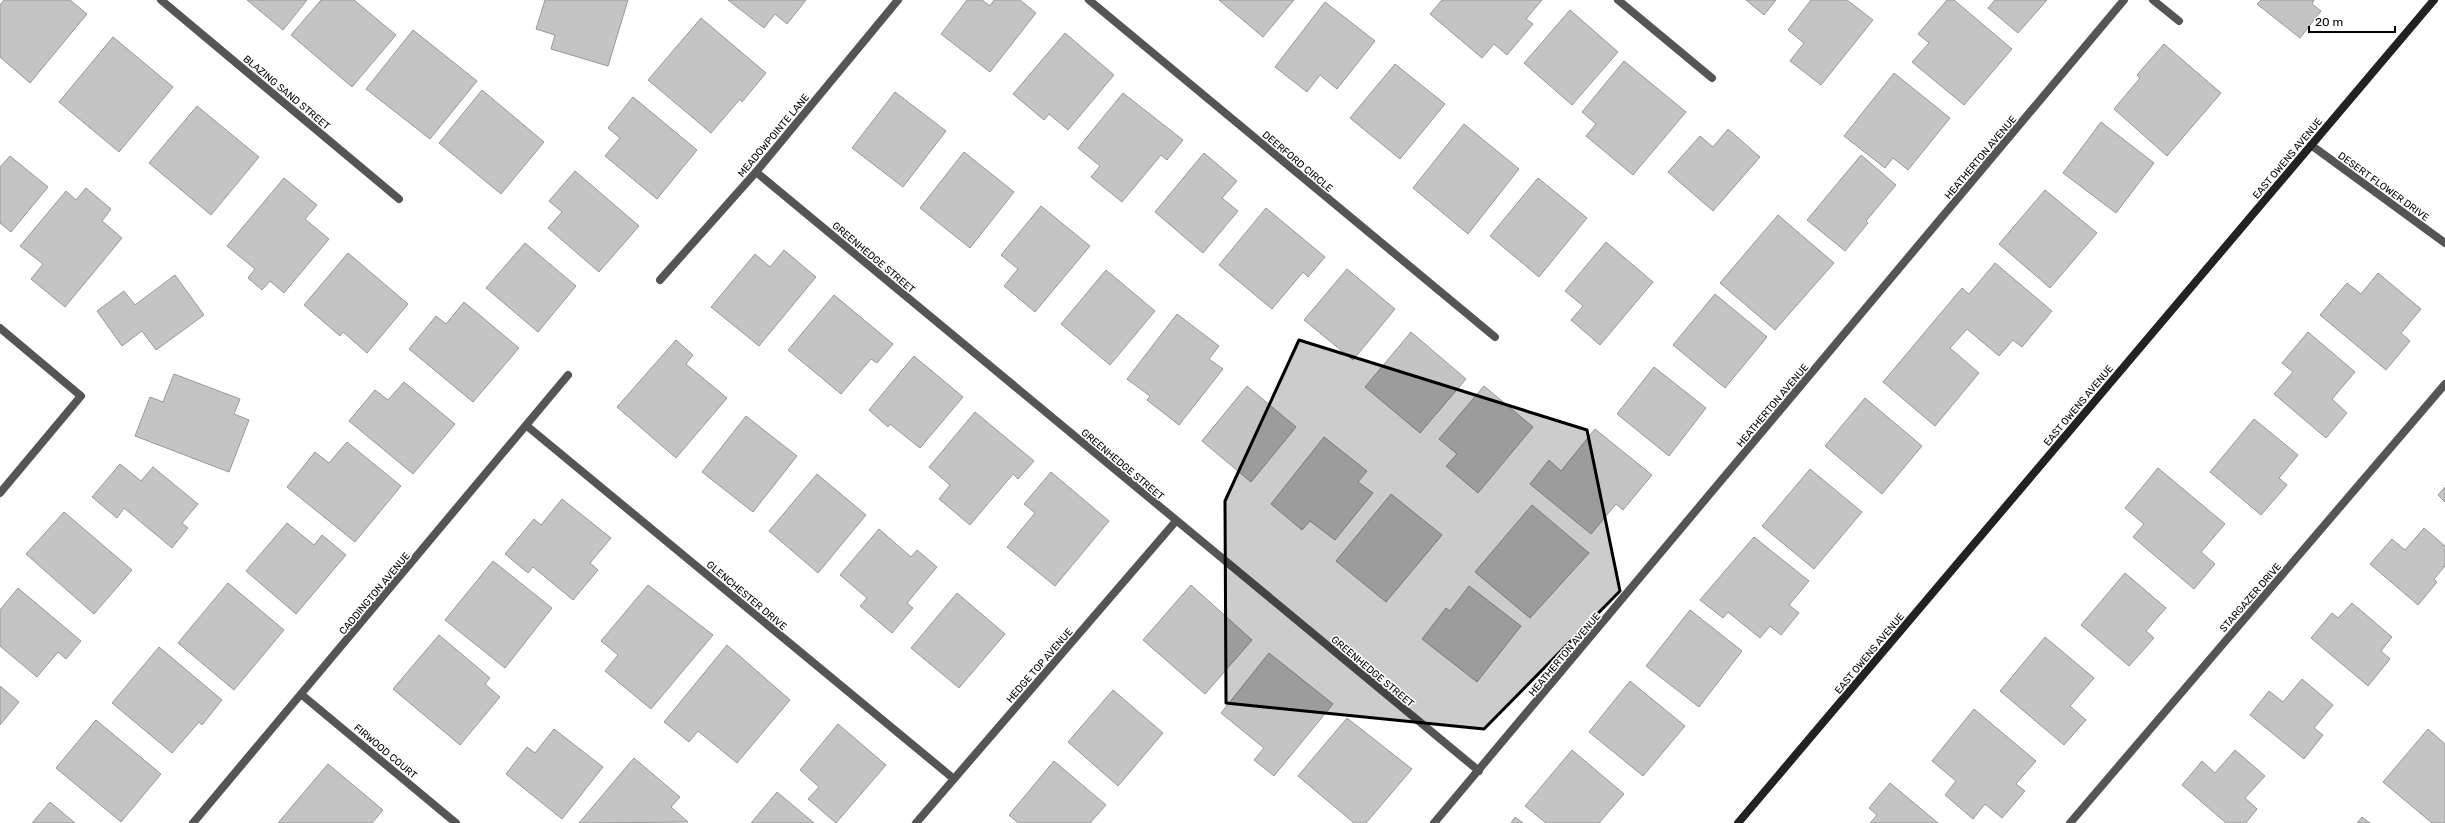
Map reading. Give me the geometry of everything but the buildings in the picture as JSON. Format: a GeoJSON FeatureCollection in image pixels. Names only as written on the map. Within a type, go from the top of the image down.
{"type":"FeatureCollection","features":[{"type":"Feature","properties":{"kind":"main road","name":"EAST OWENS AVENUE"},"geometry":{"type":"LineString","coordinates":[[1738,823],[2434,0]]}},
{"type":"Feature","properties":{"kind":"street","name":"BLAZING SAND STREET"},"geometry":{"type":"LineString","coordinates":[[161,0],[399,199]]}},
{"type":"Feature","properties":{"kind":"street","name":"MEADOWPOINTE LANE"},"geometry":{"type":"LineString","coordinates":[[660,280],[756,172],[898,0]]}},
{"type":"Feature","properties":{"kind":"street","name":"DEERFORD CIRCLE"},"geometry":{"type":"LineString","coordinates":[[1089,0],[1495,337]]}},
{"type":"Feature","properties":{"kind":"street"},"geometry":{"type":"LineString","coordinates":[[1618,0],[1712,78]]}},
{"type":"Feature","properties":{"kind":"street","name":"HEATHERTON AVENUE"},"geometry":{"type":"LineString","coordinates":[[1434,823],[2124,0]]}},
{"type":"Feature","properties":{"kind":"street"},"geometry":{"type":"LineString","coordinates":[[2153,0],[2179,21]]}},
{"type":"Feature","properties":{"kind":"street","name":"DESERT FLOWER DRIVE"},"geometry":{"type":"LineString","coordinates":[[2311,145],[2445,243]]}},
{"type":"Feature","properties":{"kind":"street","name":"GREENHEDGE STREET"},"geometry":{"type":"LineString","coordinates":[[756,172],[1479,771]]}},
{"type":"Feature","properties":{"kind":"street"},"geometry":{"type":"LineString","coordinates":[[0,328],[81,396],[0,493]]}},
{"type":"Feature","properties":{"kind":"street","name":"CADDINGTON AVENUE"},"geometry":{"type":"LineString","coordinates":[[193,823],[527,426],[568,374]]}},
{"type":"Feature","properties":{"kind":"street","name":"STARGAZER DRIVE"},"geometry":{"type":"LineString","coordinates":[[2070,823],[2445,384]]}},
{"type":"Feature","properties":{"kind":"street","name":"GLENCHESTER DRIVE"},"geometry":{"type":"LineString","coordinates":[[527,426],[954,779]]}},
{"type":"Feature","properties":{"kind":"street","name":"HEDGE TOP AVENUE"},"geometry":{"type":"LineString","coordinates":[[916,823],[1176,521]]}},
{"type":"Feature","properties":{"kind":"street","name":"FIRWOOD COURT"},"geometry":{"type":"LineString","coordinates":[[302,695],[456,823]]}},
{"type":"Feature","properties":{"kind":"highlighted area"},"geometry":{"type":"Polygon","coordinates":[[[1299,340],[1587,430],[1620,591],[1484,729],[1226,703],[1225,501],[1299,340]]]}}]}
